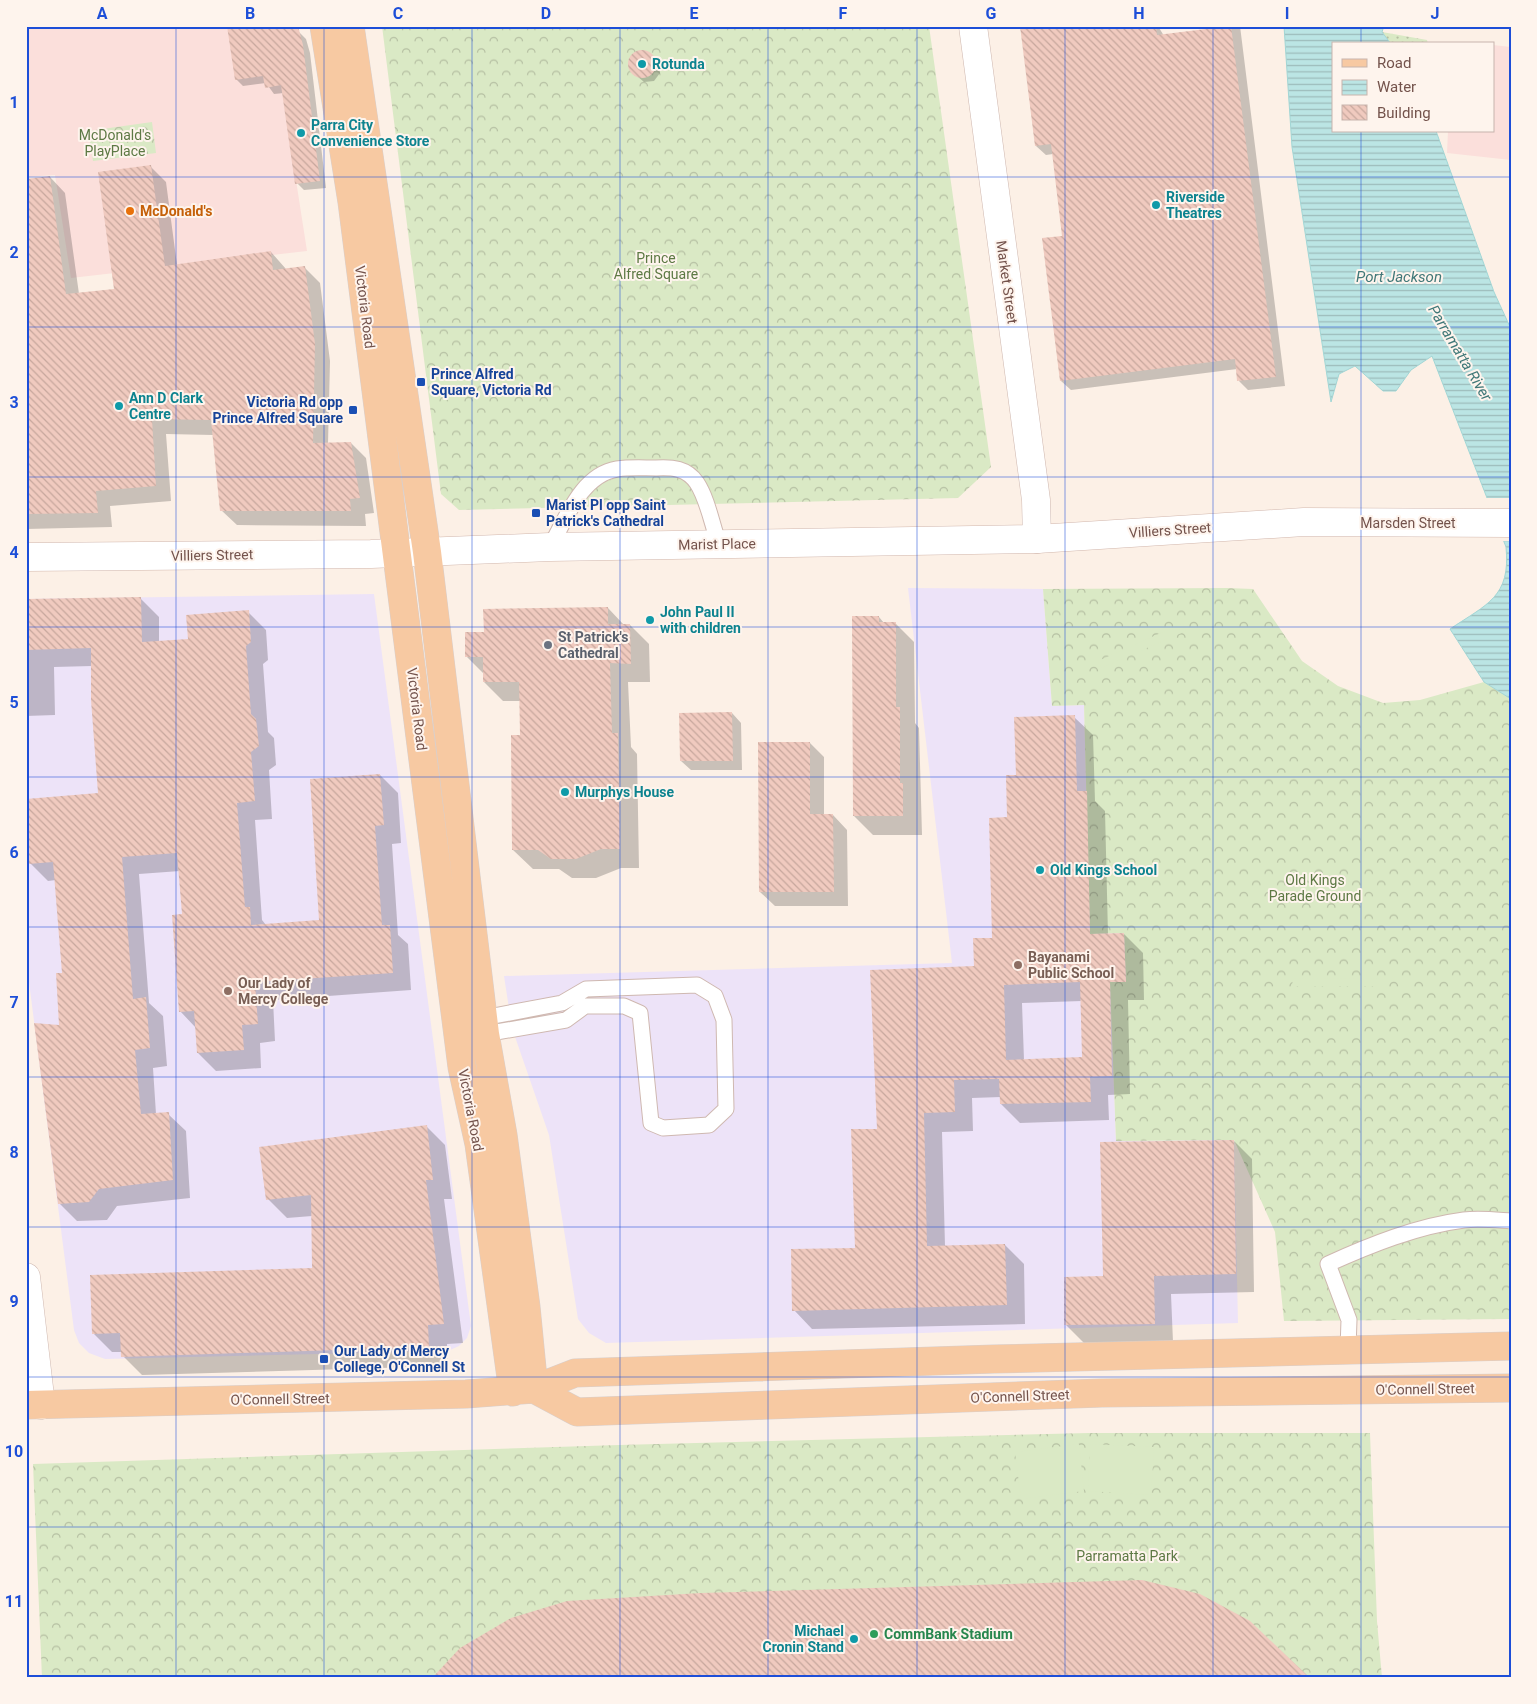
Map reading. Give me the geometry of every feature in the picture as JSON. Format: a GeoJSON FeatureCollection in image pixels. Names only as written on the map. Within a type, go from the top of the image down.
{"type":"FeatureCollection","features":[{"type":"Feature","properties":{"kind":"main road","name":"Victoria Road"},"geometry":{"type":"LineString","coordinates":[[324,26],[352,202],[462,1067],[479,1144],[524,1390]]}},
{"type":"Feature","properties":{"kind":"main road","name":"Victoria Road"},"geometry":{"type":"LineString","coordinates":[[350,26],[427,552],[484,1026],[503,1135],[526,1307],[524,1390]]}},
{"type":"Feature","properties":{"kind":"main road","name":"O'Connell Street"},"geometry":{"type":"LineString","coordinates":[[34,1405],[524,1390],[575,1373],[1348,1349],[1511,1346]]}},
{"type":"Feature","properties":{"kind":"main road","name":"O'Connell Street"},"geometry":{"type":"LineString","coordinates":[[524,1390],[577,1412],[1102,1393],[1511,1388]]}},
{"type":"Feature","properties":{"kind":"street","name":"Market Street"},"geometry":{"type":"LineString","coordinates":[[973,26],[1036,500],[1037,538]]}},
{"type":"Feature","properties":{"kind":"street","name":"Villiers Street"},"geometry":{"type":"LineString","coordinates":[[1037,538],[1304,522]]}},
{"type":"Feature","properties":{"kind":"street","name":"Marsden Street"},"geometry":{"type":"LineString","coordinates":[[1304,522],[1511,523]]}},
{"type":"Feature","properties":{"kind":"street","name":"Marist Place"},"geometry":{"type":"LineString","coordinates":[[397,553],[550,547],[1037,538]]}},
{"type":"Feature","properties":{"kind":"street","name":"Villiers Street"},"geometry":{"type":"LineString","coordinates":[[26,557],[397,553]]}},
{"type":"Feature","properties":{"kind":"street"},"geometry":{"type":"LineString","coordinates":[[26,1277],[34,1405]]}},
{"type":"Feature","properties":{"kind":"lane"},"geometry":{"type":"LineString","coordinates":[[550,547],[569,512],[593,479],[617,469],[668,467],[688,473],[696,483],[703,495],[718,544]]}},
{"type":"Feature","properties":{"kind":"lane"},"geometry":{"type":"LineString","coordinates":[[484,1026],[562,1003],[586,989],[697,985],[715,996],[724,1020],[726,1109],[709,1125],[662,1128],[651,1123],[639,996],[652,987]]}},
{"type":"Feature","properties":{"kind":"lane"},"geometry":{"type":"LineString","coordinates":[[484,1026],[566,1020],[585,1006],[624,1006],[640,1013]]}},
{"type":"Feature","properties":{"kind":"lane"},"geometry":{"type":"LineString","coordinates":[[1348,1349],[1349,1320],[1328,1264],[1354,1252],[1414,1231],[1466,1219],[1511,1221]]}},
{"type":"Feature","properties":{"kind":"shaded area"},"geometry":{"type":"Polygon","coordinates":[[[26,26],[272,26],[307,251],[71,278],[55,175],[26,177],[26,26]]]}},
{"type":"Feature","properties":{"kind":"shaded area"},"geometry":{"type":"Polygon","coordinates":[[[1494,45],[1511,47],[1511,160],[1447,153],[1448,132],[1494,132],[1494,45]]]}},
{"type":"Feature","properties":{"kind":"shaded area","name":"Bayanami Public School"},"geometry":{"type":"Polygon","coordinates":[[[908,588],[1043,589],[1052,706],[1084,705],[1090,934],[1124,933],[1126,982],[1110,982],[1116,1141],[1234,1140],[1238,1323],[606,1343],[589,1333],[578,1319],[549,1135],[512,1028],[504,976],[952,963],[908,588]]]}},
{"type":"Feature","properties":{"kind":"shaded area","name":"Our Lady of Mercy College"},"geometry":{"type":"Polygon","coordinates":[[[374,594],[471,1326],[467,1338],[459,1346],[448,1351],[105,1359],[89,1353],[79,1343],[74,1330],[26,959],[26,599],[374,594]]]}},
{"type":"Feature","properties":{"kind":"green space","name":"Prince Alfred Square"},"geometry":{"type":"Polygon","coordinates":[[[382,26],[929,26],[991,467],[958,498],[459,510],[441,494],[382,26]]]}},
{"type":"Feature","properties":{"kind":"green space"},"geometry":{"type":"Polygon","coordinates":[[[1382,32],[1427,40],[1428,42],[1390,42],[1382,32]]]}},
{"type":"Feature","properties":{"kind":"green space","name":"McDonald's PlayPlace"},"geometry":{"type":"Polygon","coordinates":[[[152,122],[156,153],[93,161],[88,131],[152,122]]]}},
{"type":"Feature","properties":{"kind":"green space","name":"Old Kings Parade Ground"},"geometry":{"type":"Polygon","coordinates":[[[1043,589],[1253,589],[1302,661],[1338,686],[1383,703],[1420,700],[1484,682],[1511,699],[1511,1319],[1284,1321],[1275,1232],[1234,1140],[1116,1141],[1110,982],[1126,982],[1124,933],[1090,934],[1084,705],[1052,706],[1043,589]]]}},
{"type":"Feature","properties":{"kind":"green space"},"geometry":{"type":"Polygon","coordinates":[[[1183,623],[1186,631],[1101,668],[1098,661],[1183,623]]]}},
{"type":"Feature","properties":{"kind":"green space"},"geometry":{"type":"Polygon","coordinates":[[[1293,978],[1386,979],[1385,986],[1292,986],[1293,978]]]}},
{"type":"Feature","properties":{"kind":"green space","name":"Parramatta Park"},"geometry":{"type":"Polygon","coordinates":[[[1089,1433],[1370,1433],[1377,1621],[1382,1678],[42,1678],[33,1464],[619,1445],[1089,1433]]]}},
{"type":"Feature","properties":{"kind":"green space"},"geometry":{"type":"Polygon","coordinates":[[[1079,1444],[1084,1491],[1021,1499],[1015,1452],[1079,1444]]]}},
{"type":"Feature","properties":{"kind":"green space"},"geometry":{"type":"Polygon","coordinates":[[[1090,1444],[1154,1447],[1151,1495],[1088,1491],[1090,1444]]]}},
{"type":"Feature","properties":{"kind":"water","name":"Port Jackson"},"geometry":{"type":"Polygon","coordinates":[[[1284,26],[1384,26],[1382,32],[1390,42],[1332,42],[1332,132],[1436,132],[1494,292],[1511,329],[1511,699],[1484,682],[1450,629],[1475,613],[1494,597],[1505,577],[1507,564],[1506,547],[1432,356],[1411,370],[1396,391],[1383,391],[1355,366],[1339,374],[1331,402],[1292,147],[1284,26]]]}},
{"type":"Feature","properties":{"kind":"pier"},"geometry":{"type":"Polygon","coordinates":[[[1484,498],[1511,498],[1511,541],[1501,541],[1484,498]]]}},
{"type":"Feature","properties":{"kind":"building"},"geometry":{"type":"Polygon","coordinates":[[[227,26],[298,26],[303,45],[320,181],[295,184],[281,85],[265,88],[263,76],[235,80],[227,26]]]}},
{"type":"Feature","properties":{"kind":"building","name":"Riverside Theatres"},"geometry":{"type":"Polygon","coordinates":[[[1020,26],[1156,26],[1157,35],[1206,29],[1205,26],[1231,26],[1276,377],[1237,381],[1235,359],[1060,381],[1042,238],[1062,236],[1051,144],[1035,146],[1020,26]]]}},
{"type":"Feature","properties":{"kind":"building","name":"Rotunda"},"geometry":{"type":"Polygon","coordinates":[[[642,50],[652,54],[656,64],[652,74],[642,78],[632,74],[628,64],[632,54],[642,50]]]}},
{"type":"Feature","properties":{"kind":"building"},"geometry":{"type":"Polygon","coordinates":[[[151,165],[165,266],[271,251],[273,270],[305,266],[315,344],[313,443],[351,442],[360,498],[350,499],[351,511],[220,511],[211,420],[152,419],[156,486],[96,491],[98,513],[26,514],[26,179],[50,176],[66,294],[114,289],[98,172],[151,165]]]}},
{"type":"Feature","properties":{"kind":"building"},"geometry":{"type":"Polygon","coordinates":[[[141,597],[142,642],[188,639],[186,615],[249,610],[251,642],[246,646],[251,714],[256,719],[259,746],[251,752],[255,801],[237,803],[245,907],[250,907],[251,925],[319,920],[310,779],[380,774],[384,825],[375,826],[382,925],[390,925],[393,973],[255,982],[258,1024],[242,1025],[244,1050],[197,1053],[194,1011],[179,1012],[172,915],[182,914],[177,853],[122,857],[133,999],[146,997],[150,1048],[135,1050],[141,1114],[169,1112],[173,1180],[99,1189],[89,1202],[58,1204],[34,1023],[59,1025],[56,973],[62,973],[53,862],[28,864],[26,799],[98,793],[91,700],[91,648],[26,650],[26,599],[141,597]]]}},
{"type":"Feature","properties":{"kind":"building"},"geometry":{"type":"Polygon","coordinates":[[[608,607],[608,624],[630,624],[631,664],[610,663],[612,733],[618,733],[620,849],[601,849],[576,859],[551,859],[538,850],[512,850],[511,735],[520,735],[519,682],[483,682],[483,657],[465,657],[465,632],[484,632],[483,609],[608,607]]]}},
{"type":"Feature","properties":{"kind":"building"},"geometry":{"type":"Polygon","coordinates":[[[852,616],[879,616],[879,622],[896,622],[896,707],[900,707],[900,783],[903,783],[903,816],[853,816],[852,616]]]}},
{"type":"Feature","properties":{"kind":"building"},"geometry":{"type":"Polygon","coordinates":[[[732,712],[733,761],[680,761],[679,713],[732,712]]]}},
{"type":"Feature","properties":{"kind":"building"},"geometry":{"type":"Polygon","coordinates":[[[1075,715],[1077,791],[1087,791],[1090,934],[1124,933],[1126,982],[1110,982],[1112,1076],[1090,1077],[1091,1102],[1000,1104],[999,1079],[954,1080],[955,1112],[924,1113],[927,1246],[1005,1244],[1007,1305],[792,1311],[791,1249],[855,1248],[851,1129],[877,1129],[870,970],[974,966],[973,938],[992,938],[989,818],[1007,817],[1006,775],[1016,775],[1014,717],[1075,715]],[[1080,982],[1004,985],[1006,1060],[1082,1057],[1080,982]]]}},
{"type":"Feature","properties":{"kind":"building"},"geometry":{"type":"Polygon","coordinates":[[[758,742],[810,742],[810,814],[833,814],[834,892],[759,892],[758,742]]]}},
{"type":"Feature","properties":{"kind":"building"},"geometry":{"type":"Polygon","coordinates":[[[427,1125],[433,1180],[426,1180],[444,1324],[428,1325],[429,1347],[121,1357],[120,1333],[92,1334],[90,1275],[312,1268],[311,1195],[266,1200],[259,1147],[427,1125]]]}},
{"type":"Feature","properties":{"kind":"building"},"geometry":{"type":"Polygon","coordinates":[[[1234,1140],[1236,1274],[1154,1276],[1155,1324],[1064,1325],[1064,1277],[1103,1276],[1100,1142],[1234,1140]]]}},
{"type":"Feature","properties":{"kind":"building","name":"CommBank Stadium"},"geometry":{"type":"Polygon","coordinates":[[[1142,1580],[1200,1594],[1250,1621],[1310,1678],[432,1678],[460,1648],[511,1618],[567,1601],[701,1593],[1142,1580]]]}},
{"type":"Feature","properties":{"kind":"place","name":"Rotunda"},"geometry":{"type":"Point","coordinates":[642,64]}},
{"type":"Feature","properties":{"kind":"place","name":"Parra City Convenience Store"},"geometry":{"type":"Point","coordinates":[301,133]}},
{"type":"Feature","properties":{"kind":"place","name":"Riverside Theatres"},"geometry":{"type":"Point","coordinates":[1156,205]}},
{"type":"Feature","properties":{"kind":"place","name":"McDonald's"},"geometry":{"type":"Point","coordinates":[130,211]}},
{"type":"Feature","properties":{"kind":"place","name":"Prince Alfred Square, Victoria Rd"},"geometry":{"type":"Point","coordinates":[421,382]}},
{"type":"Feature","properties":{"kind":"place","name":"Ann D Clark Centre"},"geometry":{"type":"Point","coordinates":[119,406]}},
{"type":"Feature","properties":{"kind":"place","name":"Victoria Rd opp Prince Alfred Square"},"geometry":{"type":"Point","coordinates":[353,410]}},
{"type":"Feature","properties":{"kind":"place","name":"Marist Pl opp Saint Patrick's Cathedral"},"geometry":{"type":"Point","coordinates":[536,513]}},
{"type":"Feature","properties":{"kind":"place","name":"John Paul II with children"},"geometry":{"type":"Point","coordinates":[650,620]}},
{"type":"Feature","properties":{"kind":"place","name":"St Patrick's Cathedral"},"geometry":{"type":"Point","coordinates":[548,645]}},
{"type":"Feature","properties":{"kind":"place","name":"Murphys House"},"geometry":{"type":"Point","coordinates":[565,792]}},
{"type":"Feature","properties":{"kind":"place","name":"Old Kings School"},"geometry":{"type":"Point","coordinates":[1040,870]}},
{"type":"Feature","properties":{"kind":"place","name":"Bayanami Public School"},"geometry":{"type":"Point","coordinates":[1018,965]}},
{"type":"Feature","properties":{"kind":"place","name":"Our Lady of Mercy College"},"geometry":{"type":"Point","coordinates":[228,991]}},
{"type":"Feature","properties":{"kind":"place","name":"Our Lady of Mercy College, O'Connell St"},"geometry":{"type":"Point","coordinates":[324,1359]}},
{"type":"Feature","properties":{"kind":"place","name":"CommBank Stadium"},"geometry":{"type":"Point","coordinates":[874,1634]}},
{"type":"Feature","properties":{"kind":"place","name":"Michael Cronin Stand"},"geometry":{"type":"Point","coordinates":[854,1639]}},
{"type":"Feature","properties":{"kind":"water label","name":"Parramatta River"},"geometry":{"type":"Point","coordinates":[1460,353]}}]}
